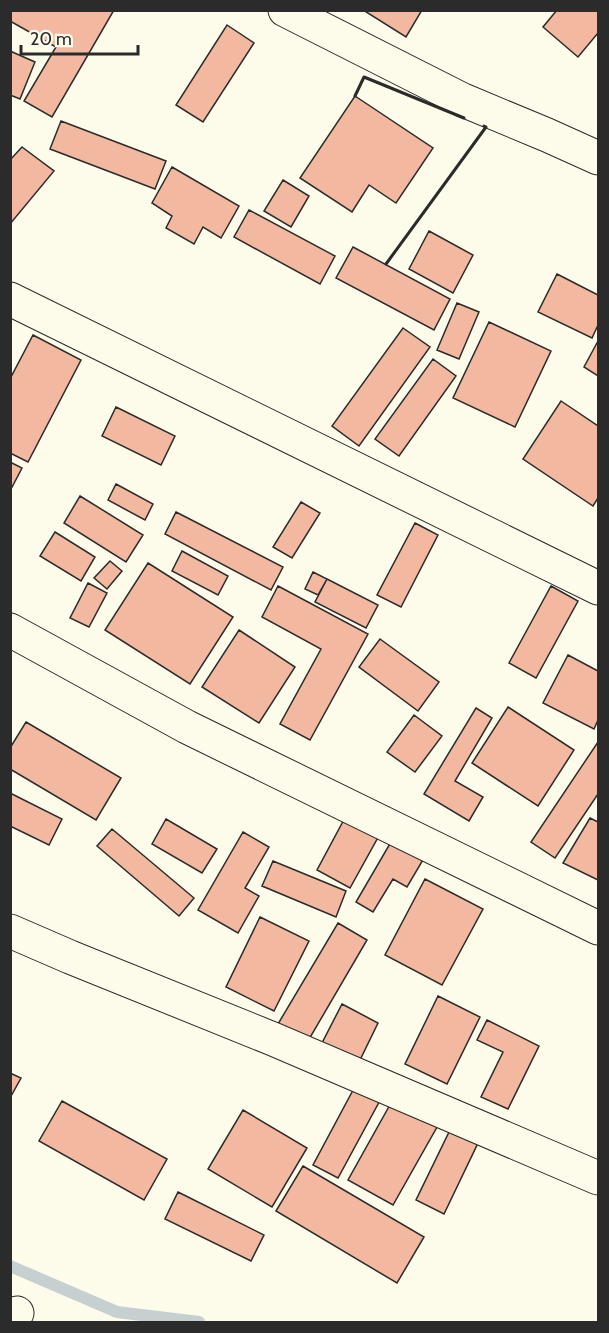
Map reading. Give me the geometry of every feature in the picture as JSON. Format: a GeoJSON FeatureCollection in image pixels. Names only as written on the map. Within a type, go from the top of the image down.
{"type":"FeatureCollection","features":[{"type":"Feature","properties":{"kind":"street"},"geometry":{"type":"LineString","coordinates":[[285,10],[463,100],[548,135],[598,159]]}},
{"type":"Feature","properties":{"kind":"street"},"geometry":{"type":"LineString","coordinates":[[10,299],[598,588]]}},
{"type":"Feature","properties":{"kind":"street"},"geometry":{"type":"LineString","coordinates":[[10,630],[187,727],[598,928]]}},
{"type":"Feature","properties":{"kind":"street"},"geometry":{"type":"LineString","coordinates":[[10,931],[273,1039],[598,1178]]}},
{"type":"Feature","properties":{"kind":"building"},"geometry":{"type":"Polygon","coordinates":[[[10,10],[114,10],[52,117],[24,101],[56,47],[10,21],[10,10]]]}},
{"type":"Feature","properties":{"kind":"building"},"geometry":{"type":"Polygon","coordinates":[[[363,10],[422,10],[406,37],[363,10]]]}},
{"type":"Feature","properties":{"kind":"building"},"geometry":{"type":"Polygon","coordinates":[[[557,10],[598,10],[598,33],[578,57],[543,27],[557,10]]]}},
{"type":"Feature","properties":{"kind":"building"},"geometry":{"type":"Polygon","coordinates":[[[227,25],[254,43],[203,122],[176,105],[227,25]]]}},
{"type":"Feature","properties":{"kind":"building"},"geometry":{"type":"Polygon","coordinates":[[[10,51],[35,62],[20,99],[10,95],[10,51]]]}},
{"type":"Feature","properties":{"kind":"building"},"geometry":{"type":"Polygon","coordinates":[[[355,96],[433,148],[396,203],[369,185],[352,212],[300,178],[355,96]]]}},
{"type":"Feature","properties":{"kind":"building"},"geometry":{"type":"Polygon","coordinates":[[[61,121],[166,161],[155,189],[50,149],[61,121]]]}},
{"type":"Feature","properties":{"kind":"building"},"geometry":{"type":"Polygon","coordinates":[[[22,147],[54,171],[10,224],[10,160],[22,147]]]}},
{"type":"Feature","properties":{"kind":"building"},"geometry":{"type":"Polygon","coordinates":[[[172,167],[239,206],[221,238],[203,227],[194,244],[166,228],[172,216],[152,203],[172,167]]]}},
{"type":"Feature","properties":{"kind":"building"},"geometry":{"type":"Polygon","coordinates":[[[283,180],[309,196],[291,227],[264,211],[283,180]]]}},
{"type":"Feature","properties":{"kind":"building"},"geometry":{"type":"Polygon","coordinates":[[[249,210],[335,256],[320,284],[234,237],[249,210]]]}},
{"type":"Feature","properties":{"kind":"building"},"geometry":{"type":"Polygon","coordinates":[[[429,231],[473,255],[453,293],[409,269],[429,231]]]}},
{"type":"Feature","properties":{"kind":"building"},"geometry":{"type":"Polygon","coordinates":[[[353,247],[450,299],[434,330],[336,278],[353,247]]]}},
{"type":"Feature","properties":{"kind":"building"},"geometry":{"type":"Polygon","coordinates":[[[557,274],[598,295],[598,325],[592,338],[538,312],[557,274]]]}},
{"type":"Feature","properties":{"kind":"building"},"geometry":{"type":"Polygon","coordinates":[[[457,303],[479,312],[459,359],[437,350],[457,303]]]}},
{"type":"Feature","properties":{"kind":"building"},"geometry":{"type":"Polygon","coordinates":[[[489,322],[551,351],[515,427],[453,398],[489,322]]]}},
{"type":"Feature","properties":{"kind":"building"},"geometry":{"type":"Polygon","coordinates":[[[403,328],[430,347],[359,446],[332,426],[403,328]]]}},
{"type":"Feature","properties":{"kind":"building"},"geometry":{"type":"Polygon","coordinates":[[[33,335],[81,360],[28,462],[10,453],[10,379],[33,335]]]}},
{"type":"Feature","properties":{"kind":"building"},"geometry":{"type":"Polygon","coordinates":[[[598,341],[598,376],[584,367],[598,341]]]}},
{"type":"Feature","properties":{"kind":"building"},"geometry":{"type":"Polygon","coordinates":[[[433,359],[456,376],[399,456],[375,439],[433,359]]]}},
{"type":"Feature","properties":{"kind":"building"},"geometry":{"type":"Polygon","coordinates":[[[561,401],[598,426],[598,498],[593,506],[523,459],[561,401]]]}},
{"type":"Feature","properties":{"kind":"building"},"geometry":{"type":"Polygon","coordinates":[[[116,407],[175,436],[161,465],[102,436],[116,407]]]}},
{"type":"Feature","properties":{"kind":"building"},"geometry":{"type":"Polygon","coordinates":[[[10,462],[22,468],[10,491],[10,462]]]}},
{"type":"Feature","properties":{"kind":"building"},"geometry":{"type":"Polygon","coordinates":[[[116,484],[153,504],[145,520],[108,500],[116,484]]]}},
{"type":"Feature","properties":{"kind":"building"},"geometry":{"type":"Polygon","coordinates":[[[80,496],[143,535],[126,562],[64,523],[80,496]]]}},
{"type":"Feature","properties":{"kind":"building"},"geometry":{"type":"Polygon","coordinates":[[[301,502],[320,513],[292,558],[273,547],[301,502]]]}},
{"type":"Feature","properties":{"kind":"building"},"geometry":{"type":"Polygon","coordinates":[[[176,512],[283,567],[271,590],[165,534],[176,512]]]}},
{"type":"Feature","properties":{"kind":"building"},"geometry":{"type":"Polygon","coordinates":[[[415,523],[438,535],[401,607],[377,595],[415,523]]]}},
{"type":"Feature","properties":{"kind":"building"},"geometry":{"type":"Polygon","coordinates":[[[55,532],[95,557],[81,581],[40,556],[55,532]]]}},
{"type":"Feature","properties":{"kind":"building"},"geometry":{"type":"Polygon","coordinates":[[[182,551],[228,576],[218,595],[172,571],[182,551]]]}},
{"type":"Feature","properties":{"kind":"building"},"geometry":{"type":"Polygon","coordinates":[[[110,561],[122,571],[107,589],[94,578],[110,561]]]}},
{"type":"Feature","properties":{"kind":"building"},"geometry":{"type":"Polygon","coordinates":[[[148,563],[233,617],[190,684],[105,630],[148,563]]]}},
{"type":"Feature","properties":{"kind":"building"},"geometry":{"type":"Polygon","coordinates":[[[313,572],[327,579],[318,595],[305,589],[313,572]]]}},
{"type":"Feature","properties":{"kind":"building"},"geometry":{"type":"Polygon","coordinates":[[[327,579],[378,605],[366,628],[315,602],[327,579]]]}},
{"type":"Feature","properties":{"kind":"building"},"geometry":{"type":"Polygon","coordinates":[[[88,583],[107,593],[89,627],[70,618],[88,583]]]}},
{"type":"Feature","properties":{"kind":"building"},"geometry":{"type":"Polygon","coordinates":[[[278,586],[368,634],[310,740],[280,724],[321,649],[262,617],[278,586]]]}},
{"type":"Feature","properties":{"kind":"building"},"geometry":{"type":"Polygon","coordinates":[[[551,586],[578,601],[536,678],[509,663],[551,586]]]}},
{"type":"Feature","properties":{"kind":"building"},"geometry":{"type":"Polygon","coordinates":[[[239,630],[295,667],[259,723],[202,687],[239,630]]]}},
{"type":"Feature","properties":{"kind":"building"},"geometry":{"type":"Polygon","coordinates":[[[380,639],[439,682],[418,711],[359,667],[380,639]]]}},
{"type":"Feature","properties":{"kind":"building"},"geometry":{"type":"Polygon","coordinates":[[[568,655],[598,671],[598,720],[594,729],[543,703],[568,655]]]}},
{"type":"Feature","properties":{"kind":"building"},"geometry":{"type":"Polygon","coordinates":[[[508,707],[574,750],[538,806],[472,763],[508,707]]]}},
{"type":"Feature","properties":{"kind":"building"},"geometry":{"type":"Polygon","coordinates":[[[476,708],[492,718],[455,781],[483,797],[469,821],[424,794],[476,708]]]}},
{"type":"Feature","properties":{"kind":"building"},"geometry":{"type":"Polygon","coordinates":[[[414,715],[442,736],[415,772],[387,752],[414,715]]]}},
{"type":"Feature","properties":{"kind":"building"},"geometry":{"type":"Polygon","coordinates":[[[26,722],[121,778],[96,820],[10,769],[10,748],[26,722]]]}},
{"type":"Feature","properties":{"kind":"building"},"geometry":{"type":"Polygon","coordinates":[[[598,742],[598,794],[555,858],[531,842],[598,742]]]}},
{"type":"Feature","properties":{"kind":"building"},"geometry":{"type":"Polygon","coordinates":[[[10,793],[62,819],[49,845],[10,826],[10,793]]]}},
{"type":"Feature","properties":{"kind":"building"},"geometry":{"type":"Polygon","coordinates":[[[347,814],[381,832],[350,888],[317,870],[347,814]]]}},
{"type":"Feature","properties":{"kind":"building"},"geometry":{"type":"Polygon","coordinates":[[[590,818],[598,822],[598,880],[563,863],[590,818]]]}},
{"type":"Feature","properties":{"kind":"building"},"geometry":{"type":"Polygon","coordinates":[[[166,819],[217,849],[202,873],[152,844],[166,819]]]}},
{"type":"Feature","properties":{"kind":"building"},"geometry":{"type":"Polygon","coordinates":[[[112,829],[194,898],[179,916],[97,846],[112,829]]]}},
{"type":"Feature","properties":{"kind":"building"},"geometry":{"type":"Polygon","coordinates":[[[243,832],[269,847],[245,888],[259,896],[238,933],[198,910],[243,832]]]}},
{"type":"Feature","properties":{"kind":"building"},"geometry":{"type":"Polygon","coordinates":[[[395,835],[427,853],[407,887],[393,879],[373,912],[356,902],[395,835]]]}},
{"type":"Feature","properties":{"kind":"building"},"geometry":{"type":"Polygon","coordinates":[[[273,861],[346,891],[336,917],[262,886],[273,861]]]}},
{"type":"Feature","properties":{"kind":"building"},"geometry":{"type":"Polygon","coordinates":[[[425,879],[483,909],[442,985],[385,955],[425,879]]]}},
{"type":"Feature","properties":{"kind":"building"},"geometry":{"type":"Polygon","coordinates":[[[260,917],[309,941],[274,1011],[226,987],[260,917]]]}},
{"type":"Feature","properties":{"kind":"building"},"geometry":{"type":"Polygon","coordinates":[[[338,923],[367,940],[308,1041],[278,1024],[338,923]]]}},
{"type":"Feature","properties":{"kind":"building"},"geometry":{"type":"Polygon","coordinates":[[[438,996],[480,1017],[447,1084],[405,1064],[438,996]]]}},
{"type":"Feature","properties":{"kind":"building"},"geometry":{"type":"Polygon","coordinates":[[[342,1004],[378,1023],[359,1062],[322,1043],[342,1004]]]}},
{"type":"Feature","properties":{"kind":"building"},"geometry":{"type":"Polygon","coordinates":[[[487,1020],[539,1046],[508,1109],[481,1097],[503,1052],[477,1040],[487,1020]]]}},
{"type":"Feature","properties":{"kind":"building"},"geometry":{"type":"Polygon","coordinates":[[[10,1073],[21,1078],[10,1098],[10,1073]]]}},
{"type":"Feature","properties":{"kind":"building"},"geometry":{"type":"Polygon","coordinates":[[[359,1079],[384,1093],[338,1178],[313,1165],[359,1079]]]}},
{"type":"Feature","properties":{"kind":"building"},"geometry":{"type":"Polygon","coordinates":[[[396,1094],[441,1120],[393,1205],[348,1180],[396,1094]]]}},
{"type":"Feature","properties":{"kind":"building"},"geometry":{"type":"Polygon","coordinates":[[[62,1101],[167,1159],[144,1200],[39,1141],[62,1101]]]}},
{"type":"Feature","properties":{"kind":"building"},"geometry":{"type":"Polygon","coordinates":[[[243,1110],[307,1148],[272,1207],[208,1169],[243,1110]]]}},
{"type":"Feature","properties":{"kind":"building"},"geometry":{"type":"Polygon","coordinates":[[[450,1130],[478,1143],[444,1214],[416,1200],[450,1130]]]}},
{"type":"Feature","properties":{"kind":"building"},"geometry":{"type":"Polygon","coordinates":[[[303,1166],[424,1237],[397,1283],[276,1211],[303,1166]]]}},
{"type":"Feature","properties":{"kind":"building"},"geometry":{"type":"Polygon","coordinates":[[[178,1192],[264,1235],[251,1261],[165,1219],[178,1192]]]}},
{"type":"Feature","properties":{"kind":"waterway"},"geometry":{"type":"LineString","coordinates":[[10,1266],[117,1312],[199,1322]]}},
{"type":"Feature","properties":{"kind":"wall"},"geometry":{"type":"LineString","coordinates":[[355,96],[364,77],[464,118]]}},
{"type":"Feature","properties":{"kind":"wall"},"geometry":{"type":"LineString","coordinates":[[386,264],[486,127],[484,126]]}}]}
